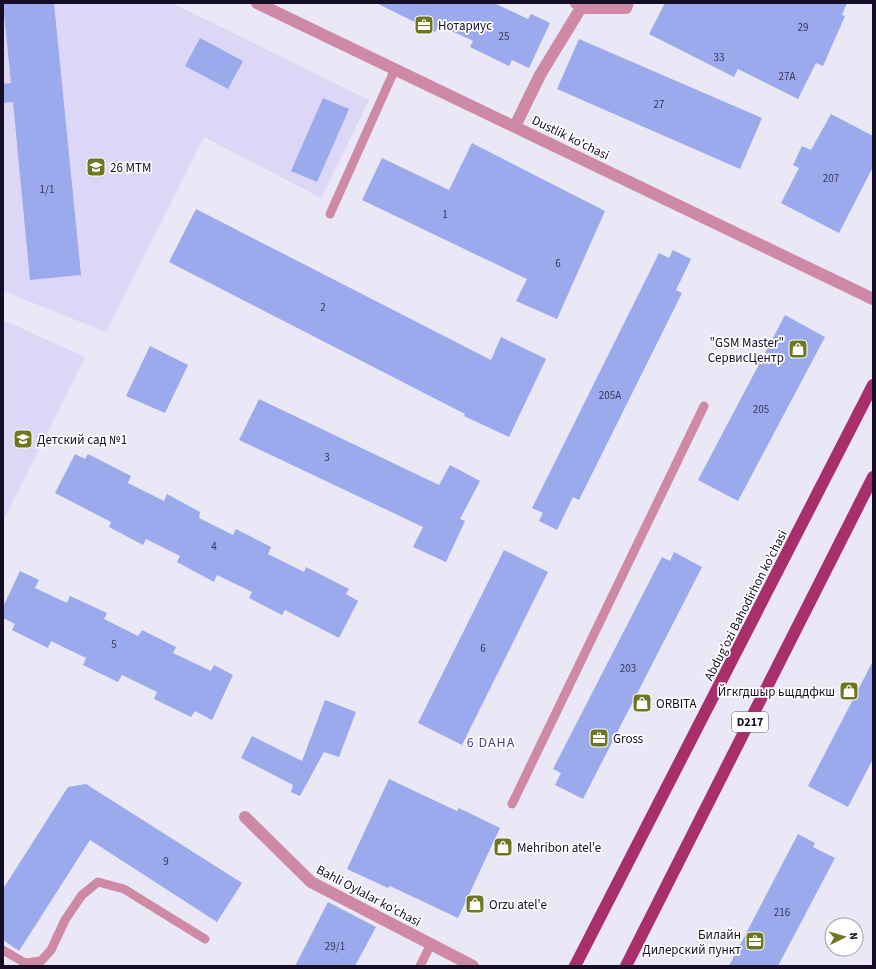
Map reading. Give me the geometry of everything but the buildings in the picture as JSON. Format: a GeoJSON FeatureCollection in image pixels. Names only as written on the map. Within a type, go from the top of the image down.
{"type":"FeatureCollection","features":[{"type":"Feature","properties":{"kind":"main road","name":"Abdug’ozi Bahodirhon ko’chasi"},"geometry":{"type":"LineString","coordinates":[[575,966],[873,385]]}},
{"type":"Feature","properties":{"kind":"main road","name":"D217"},"geometry":{"type":"LineString","coordinates":[[626,966],[873,477]]}},
{"type":"Feature","properties":{"kind":"street","name":"Dustlik ko'chasi"},"geometry":{"type":"LineString","coordinates":[[257,3],[873,299]]}},
{"type":"Feature","properties":{"kind":"street"},"geometry":{"type":"LineString","coordinates":[[515,126],[578,4],[585,8],[626,8],[628,3]]}},
{"type":"Feature","properties":{"kind":"street","name":"Bahli Oylalar ko'chasi"},"geometry":{"type":"LineString","coordinates":[[245,817],[311,882],[473,966]]}},
{"type":"Feature","properties":{"kind":"lane"},"geometry":{"type":"LineString","coordinates":[[330,214],[395,68]]}},
{"type":"Feature","properties":{"kind":"lane"},"geometry":{"type":"LineString","coordinates":[[512,804],[704,406]]}},
{"type":"Feature","properties":{"kind":"lane"},"geometry":{"type":"LineString","coordinates":[[3,950],[25,964],[40,961],[51,950],[65,920],[82,895],[98,882],[124,889],[205,939]]}},
{"type":"Feature","properties":{"kind":"lane"},"geometry":{"type":"LineString","coordinates":[[420,966],[431,944]]}},
{"type":"Feature","properties":{"kind":"shaded area","name":"26 MTM"},"geometry":{"type":"Polygon","coordinates":[[[3,3],[172,3],[369,100],[321,198],[204,137],[106,332],[3,291],[3,3]]]}},
{"type":"Feature","properties":{"kind":"shaded area","name":"Детский сад №1"},"geometry":{"type":"Polygon","coordinates":[[[3,320],[85,357],[3,521],[3,320]]]}},
{"type":"Feature","properties":{"kind":"place","name":"Нотариус"},"geometry":{"type":"Point","coordinates":[424,25]}},
{"type":"Feature","properties":{"kind":"place","name":"26 MTM"},"geometry":{"type":"Point","coordinates":[96,167]}},
{"type":"Feature","properties":{"kind":"place","name":"\"GSM Master\" СервисЦентр"},"geometry":{"type":"Point","coordinates":[798,349]}},
{"type":"Feature","properties":{"kind":"place","name":"Детский сад №1"},"geometry":{"type":"Point","coordinates":[23,439]}},
{"type":"Feature","properties":{"kind":"place","name":"Йгкгдшыр ьщддфкш"},"geometry":{"type":"Point","coordinates":[849,691]}},
{"type":"Feature","properties":{"kind":"place","name":"ORBITA"},"geometry":{"type":"Point","coordinates":[642,703]}},
{"type":"Feature","properties":{"kind":"place","name":"Gross"},"geometry":{"type":"Point","coordinates":[599,738]}},
{"type":"Feature","properties":{"kind":"place","name":"Mehribon atel'e"},"geometry":{"type":"Point","coordinates":[503,847]}},
{"type":"Feature","properties":{"kind":"place","name":"Orzu atel'e"},"geometry":{"type":"Point","coordinates":[475,904]}},
{"type":"Feature","properties":{"kind":"place","name":"Билайн Дилерский пункт"},"geometry":{"type":"Point","coordinates":[755,941]}},
{"type":"Feature","properties":{"kind":"district","name":"6 DAHA"},"geometry":{"type":"Point","coordinates":[491,742]}}]}
